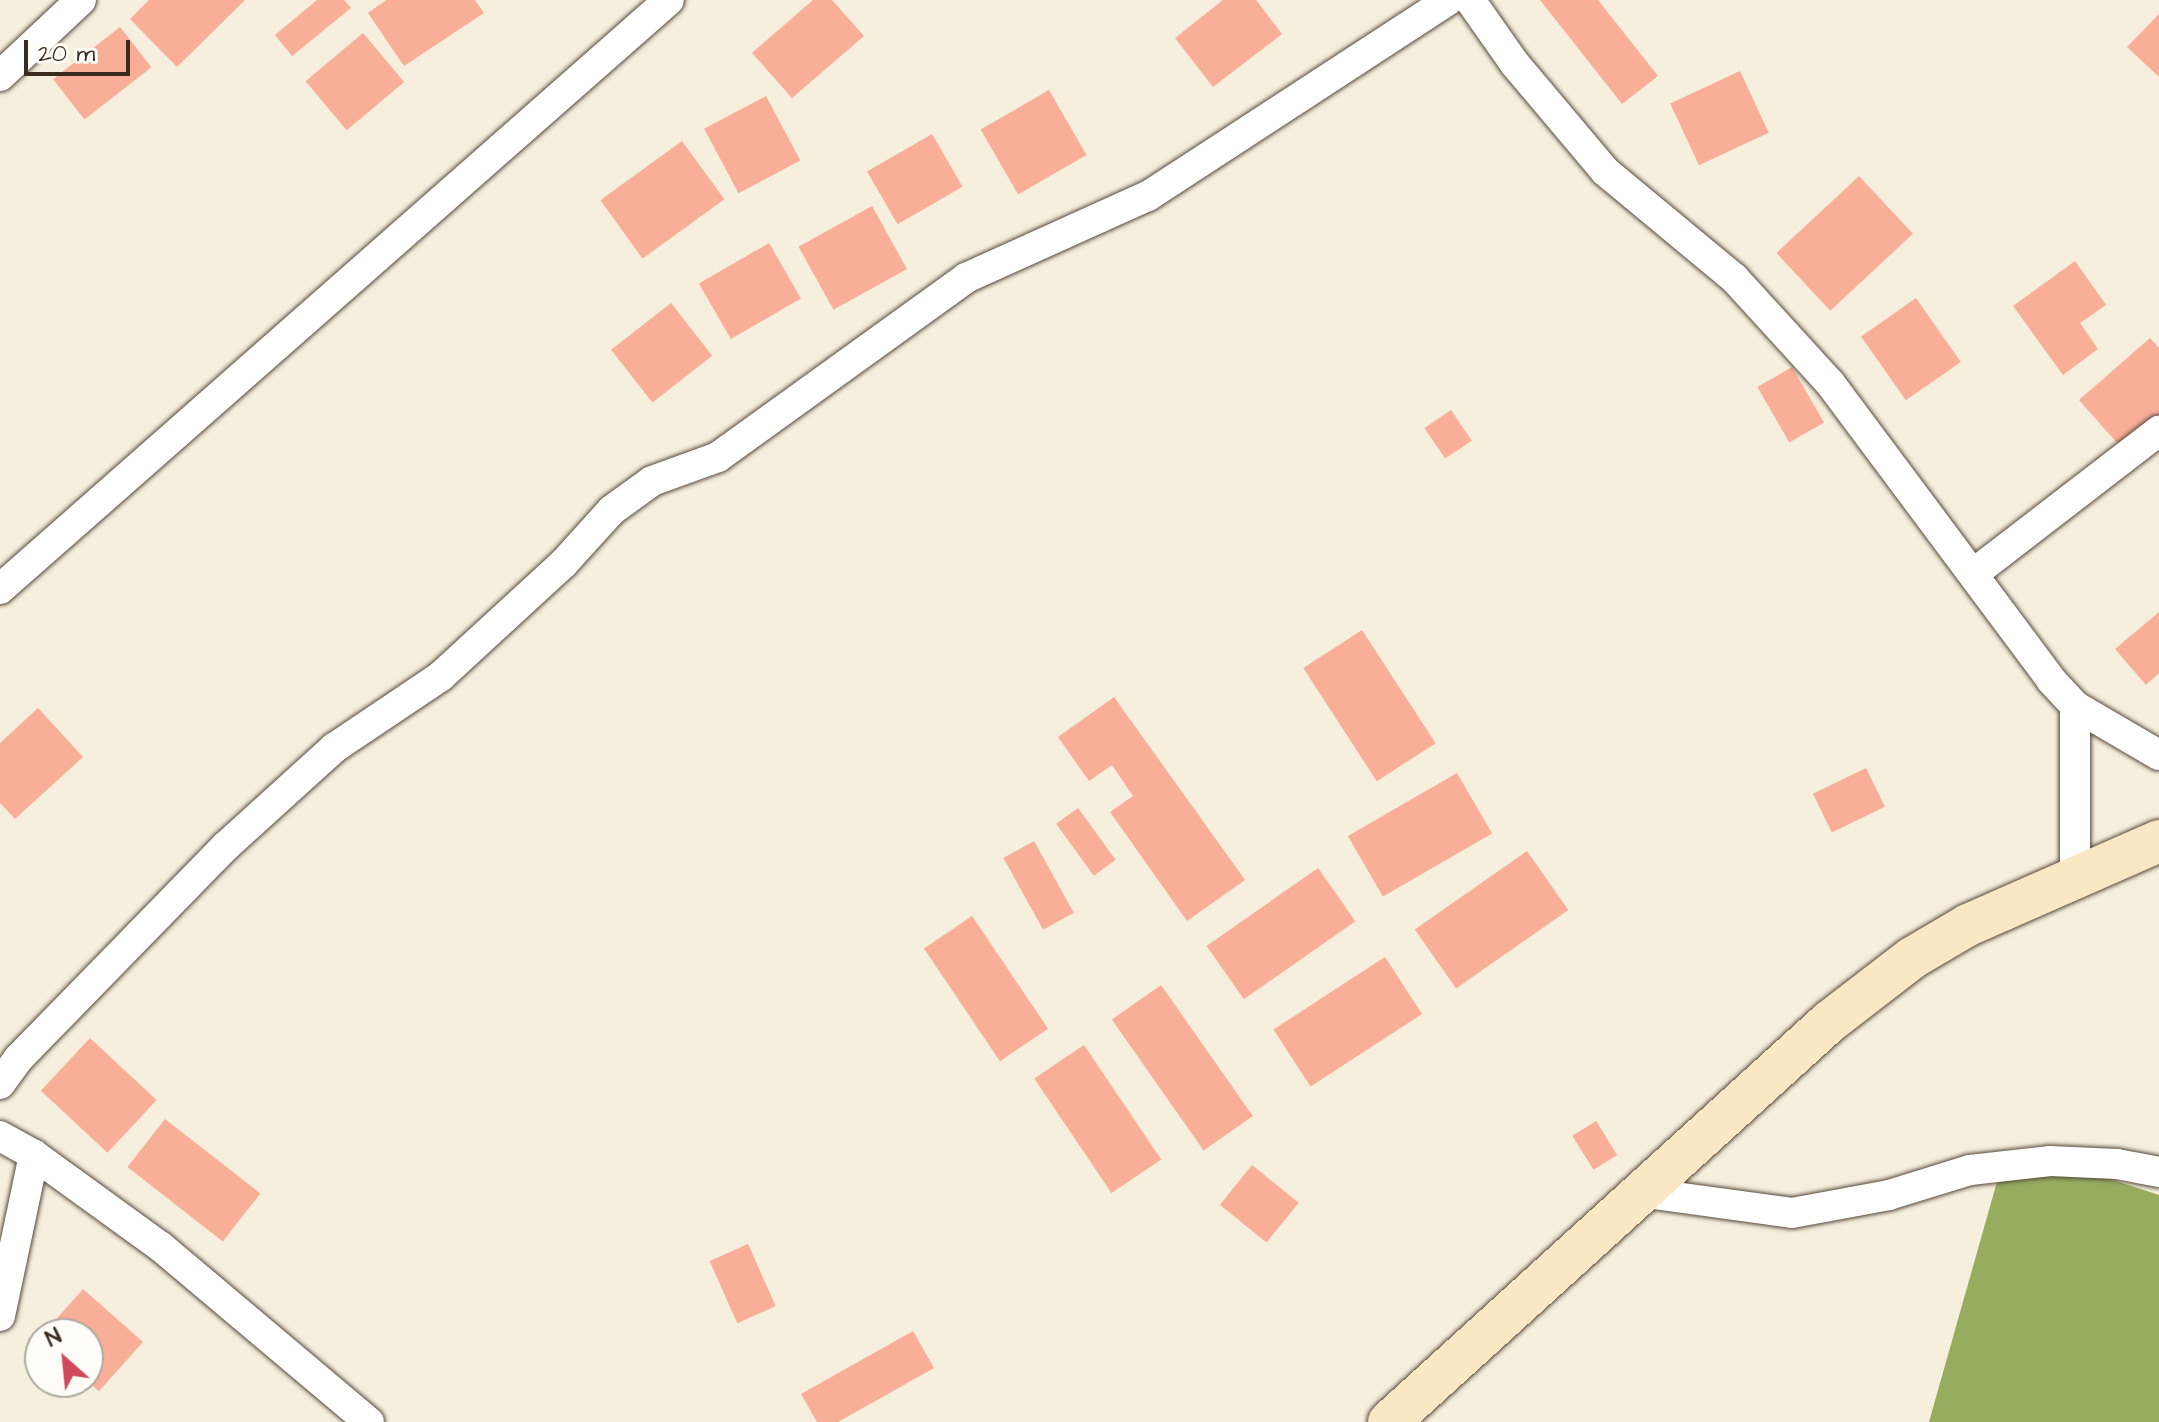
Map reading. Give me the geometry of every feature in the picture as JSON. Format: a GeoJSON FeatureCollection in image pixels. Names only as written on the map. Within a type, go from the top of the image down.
{"type":"FeatureCollection","features":[{"type":"Feature","properties":{"kind":"street"},"geometry":{"type":"LineString","coordinates":[[0,76],[81,0]]}},
{"type":"Feature","properties":{"kind":"street"},"geometry":{"type":"LineString","coordinates":[[0,589],[669,0]]}},
{"type":"Feature","properties":{"kind":"street"},"geometry":{"type":"LineString","coordinates":[[0,1084],[18,1059],[226,846],[334,748],[441,676],[563,564],[612,510],[652,481],[718,457],[966,278],[1148,196],[1449,0]]}},
{"type":"Feature","properties":{"kind":"street"},"geometry":{"type":"LineString","coordinates":[[1470,0],[1515,64],[1605,171],[1734,278],[1830,383],[1864,436],[2075,706],[2159,755]]}},
{"type":"Feature","properties":{"kind":"street"},"geometry":{"type":"LineString","coordinates":[[1973,574],[2159,431]]}},
{"type":"Feature","properties":{"kind":"street"},"geometry":{"type":"LineString","coordinates":[[2075,706],[2075,880]]}},
{"type":"Feature","properties":{"kind":"street"},"geometry":{"type":"LineString","coordinates":[[1389,1422],[1829,1022],[1912,958],[1968,925],[2159,841]]}},
{"type":"Feature","properties":{"kind":"street"},"geometry":{"type":"LineString","coordinates":[[0,1136],[34,1155],[161,1247],[369,1422]]}},
{"type":"Feature","properties":{"kind":"street"},"geometry":{"type":"LineString","coordinates":[[0,1316],[34,1155]]}},
{"type":"Feature","properties":{"kind":"street"},"geometry":{"type":"LineString","coordinates":[[1639,1192],[1792,1213],[1986,1168],[2050,1161],[2159,1172]]}},
{"type":"Feature","properties":{"kind":"green space"},"geometry":{"type":"Polygon","coordinates":[[[2002,1164],[2104,1177],[2159,1195],[2159,1422],[1929,1422],[2002,1164]]]}},
{"type":"Feature","properties":{"kind":"building"},"geometry":{"type":"Polygon","coordinates":[[[149,0],[245,0],[177,67],[130,19],[149,0]]]}},
{"type":"Feature","properties":{"kind":"building"},"geometry":{"type":"Polygon","coordinates":[[[317,0],[344,0],[351,8],[292,56],[275,35],[317,0]]]}},
{"type":"Feature","properties":{"kind":"building"},"geometry":{"type":"Polygon","coordinates":[[[386,0],[475,0],[484,13],[404,66],[368,13],[386,0]]]}},
{"type":"Feature","properties":{"kind":"building"},"geometry":{"type":"Polygon","coordinates":[[[813,0],[832,0],[864,36],[792,98],[752,53],[813,0]]]}},
{"type":"Feature","properties":{"kind":"building"},"geometry":{"type":"Polygon","coordinates":[[[1223,0],[1256,0],[1282,34],[1213,87],[1175,38],[1223,0]]]}},
{"type":"Feature","properties":{"kind":"building"},"geometry":{"type":"Polygon","coordinates":[[[1540,0],[1598,0],[1658,76],[1622,104],[1540,0]]]}},
{"type":"Feature","properties":{"kind":"building"},"geometry":{"type":"Polygon","coordinates":[[[2159,14],[2159,77],[2127,47],[2159,14]]]}},
{"type":"Feature","properties":{"kind":"building"},"geometry":{"type":"Polygon","coordinates":[[[120,27],[151,67],[84,120],[53,79],[120,27]]]}},
{"type":"Feature","properties":{"kind":"building"},"geometry":{"type":"Polygon","coordinates":[[[363,33],[404,82],[347,130],[306,81],[363,33]]]}},
{"type":"Feature","properties":{"kind":"building"},"geometry":{"type":"Polygon","coordinates":[[[1740,71],[1769,133],[1699,165],[1670,104],[1740,71]]]}},
{"type":"Feature","properties":{"kind":"building"},"geometry":{"type":"Polygon","coordinates":[[[1049,90],[1086,155],[1018,194],[981,130],[1049,90]]]}},
{"type":"Feature","properties":{"kind":"building"},"geometry":{"type":"Polygon","coordinates":[[[766,96],[800,160],[738,193],[704,129],[766,96]]]}},
{"type":"Feature","properties":{"kind":"building"},"geometry":{"type":"Polygon","coordinates":[[[932,134],[962,187],[898,224],[867,172],[932,134]]]}},
{"type":"Feature","properties":{"kind":"building"},"geometry":{"type":"Polygon","coordinates":[[[682,141],[724,199],[643,259],[600,200],[682,141]]]}},
{"type":"Feature","properties":{"kind":"building"},"geometry":{"type":"Polygon","coordinates":[[[1859,176],[1913,234],[1830,311],[1776,253],[1859,176]]]}},
{"type":"Feature","properties":{"kind":"building"},"geometry":{"type":"Polygon","coordinates":[[[872,206],[907,269],[833,310],[799,247],[872,206]]]}},
{"type":"Feature","properties":{"kind":"building"},"geometry":{"type":"Polygon","coordinates":[[[769,243],[801,298],[731,339],[699,284],[769,243]]]}},
{"type":"Feature","properties":{"kind":"building"},"geometry":{"type":"Polygon","coordinates":[[[2075,261],[2106,305],[2080,323],[2098,349],[2063,375],[2013,306],[2075,261]]]}},
{"type":"Feature","properties":{"kind":"building"},"geometry":{"type":"Polygon","coordinates":[[[1916,298],[1961,362],[1906,400],[1861,336],[1916,298]]]}},
{"type":"Feature","properties":{"kind":"building"},"geometry":{"type":"Polygon","coordinates":[[[671,303],[712,356],[652,403],[611,350],[671,303]]]}},
{"type":"Feature","properties":{"kind":"building"},"geometry":{"type":"Polygon","coordinates":[[[2150,338],[2159,348],[2159,423],[2125,452],[2079,400],[2150,338]]]}},
{"type":"Feature","properties":{"kind":"building"},"geometry":{"type":"Polygon","coordinates":[[[1792,367],[1824,422],[1789,442],[1757,387],[1792,367]]]}},
{"type":"Feature","properties":{"kind":"building"},"geometry":{"type":"Polygon","coordinates":[[[1451,410],[1472,441],[1445,459],[1424,428],[1451,410]]]}},
{"type":"Feature","properties":{"kind":"building"},"geometry":{"type":"Polygon","coordinates":[[[2159,612],[2159,673],[2146,685],[2115,649],[2159,612]]]}},
{"type":"Feature","properties":{"kind":"building"},"geometry":{"type":"Polygon","coordinates":[[[1362,630],[1436,743],[1377,781],[1303,668],[1362,630]]]}},
{"type":"Feature","properties":{"kind":"building"},"geometry":{"type":"Polygon","coordinates":[[[1114,697],[1245,880],[1187,921],[1110,812],[1133,796],[1112,765],[1089,781],[1058,737],[1114,697]]]}},
{"type":"Feature","properties":{"kind":"building"},"geometry":{"type":"Polygon","coordinates":[[[38,708],[83,757],[15,819],[0,803],[0,743],[38,708]]]}},
{"type":"Feature","properties":{"kind":"building"},"geometry":{"type":"Polygon","coordinates":[[[1866,768],[1885,807],[1832,833],[1813,794],[1866,768]]]}},
{"type":"Feature","properties":{"kind":"building"},"geometry":{"type":"Polygon","coordinates":[[[1457,773],[1492,834],[1383,897],[1348,836],[1457,773]]]}},
{"type":"Feature","properties":{"kind":"building"},"geometry":{"type":"Polygon","coordinates":[[[1078,808],[1116,860],[1094,876],[1056,824],[1078,808]]]}},
{"type":"Feature","properties":{"kind":"building"},"geometry":{"type":"Polygon","coordinates":[[[1034,841],[1074,913],[1043,930],[1003,858],[1034,841]]]}},
{"type":"Feature","properties":{"kind":"building"},"geometry":{"type":"Polygon","coordinates":[[[1527,851],[1568,910],[1456,989],[1415,930],[1527,851]]]}},
{"type":"Feature","properties":{"kind":"building"},"geometry":{"type":"Polygon","coordinates":[[[1318,868],[1355,921],[1244,999],[1207,946],[1318,868]]]}},
{"type":"Feature","properties":{"kind":"building"},"geometry":{"type":"Polygon","coordinates":[[[972,916],[1048,1029],[1000,1061],[924,948],[972,916]]]}},
{"type":"Feature","properties":{"kind":"building"},"geometry":{"type":"Polygon","coordinates":[[[1385,957],[1422,1014],[1310,1086],[1273,1029],[1385,957]]]}},
{"type":"Feature","properties":{"kind":"building"},"geometry":{"type":"Polygon","coordinates":[[[1161,985],[1253,1116],[1204,1150],[1112,1019],[1161,985]]]}},
{"type":"Feature","properties":{"kind":"building"},"geometry":{"type":"Polygon","coordinates":[[[90,1038],[157,1100],[107,1153],[41,1091],[90,1038]]]}},
{"type":"Feature","properties":{"kind":"building"},"geometry":{"type":"Polygon","coordinates":[[[1084,1045],[1161,1159],[1111,1193],[1034,1079],[1084,1045]]]}},
{"type":"Feature","properties":{"kind":"building"},"geometry":{"type":"Polygon","coordinates":[[[165,1119],[260,1193],[223,1242],[127,1167],[165,1119]]]}},
{"type":"Feature","properties":{"kind":"building"},"geometry":{"type":"Polygon","coordinates":[[[1596,1121],[1617,1155],[1593,1170],[1572,1136],[1596,1121]]]}},
{"type":"Feature","properties":{"kind":"building"},"geometry":{"type":"Polygon","coordinates":[[[1252,1165],[1299,1203],[1267,1242],[1220,1205],[1252,1165]]]}},
{"type":"Feature","properties":{"kind":"building"},"geometry":{"type":"Polygon","coordinates":[[[748,1244],[776,1306],[737,1323],[710,1261],[748,1244]]]}},
{"type":"Feature","properties":{"kind":"building"},"geometry":{"type":"Polygon","coordinates":[[[83,1289],[143,1342],[104,1385],[104,1318],[57,1318],[83,1289]]]}},
{"type":"Feature","properties":{"kind":"building"},"geometry":{"type":"Polygon","coordinates":[[[913,1331],[934,1368],[838,1422],[817,1422],[801,1394],[913,1331]]]}}]}
